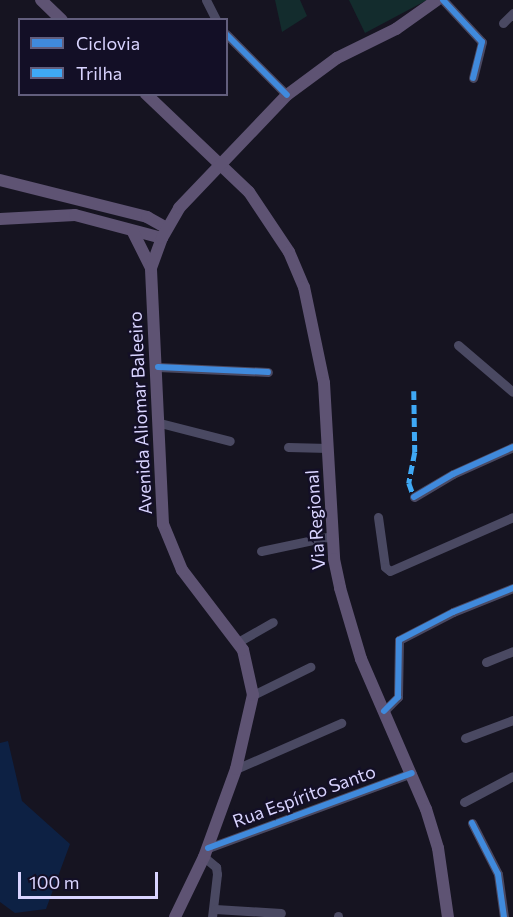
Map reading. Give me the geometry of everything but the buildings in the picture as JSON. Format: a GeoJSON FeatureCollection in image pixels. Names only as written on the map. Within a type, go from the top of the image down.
{"type":"FeatureCollection","features":[{"type":"Feature","properties":{"kind":"main road"},"geometry":{"type":"LineString","coordinates":[[41,0],[60,18]]}},
{"type":"Feature","properties":{"kind":"main road","name":"Avenida Aliomar Baleeiro"},"geometry":{"type":"LineString","coordinates":[[175,917],[206,853],[236,769],[254,695],[248,662],[238,642],[190,581],[171,549],[160,509],[160,423],[152,268],[164,233],[179,208],[287,95],[337,58],[396,30],[437,0]]}},
{"type":"Feature","properties":{"kind":"main road","name":"Via Regional"},"geometry":{"type":"LineString","coordinates":[[148,96],[223,164],[270,219],[304,287],[318,343],[328,448],[332,536],[348,618],[384,711],[412,773],[438,848],[448,917]]}},
{"type":"Feature","properties":{"kind":"main road"},"geometry":{"type":"LineString","coordinates":[[0,180],[147,217],[164,233]]}},
{"type":"Feature","properties":{"kind":"main road"},"geometry":{"type":"LineString","coordinates":[[147,217],[179,208]]}},
{"type":"Feature","properties":{"kind":"main road"},"geometry":{"type":"LineString","coordinates":[[0,219],[75,215],[100,219],[133,232],[164,233]]}},
{"type":"Feature","properties":{"kind":"main road"},"geometry":{"type":"LineString","coordinates":[[133,232],[152,268]]}},
{"type":"Feature","properties":{"kind":"street"},"geometry":{"type":"LineString","coordinates":[[206,0],[215,18]]}},
{"type":"Feature","properties":{"kind":"street"},"geometry":{"type":"LineString","coordinates":[[444,0],[482,42],[473,78]]}},
{"type":"Feature","properties":{"kind":"street"},"geometry":{"type":"LineString","coordinates":[[503,23],[513,13]]}},
{"type":"Feature","properties":{"kind":"street"},"geometry":{"type":"LineString","coordinates":[[228,36],[287,95]]}},
{"type":"Feature","properties":{"kind":"street"},"geometry":{"type":"LineString","coordinates":[[458,345],[513,392]]}},
{"type":"Feature","properties":{"kind":"street"},"geometry":{"type":"LineString","coordinates":[[158,367],[267,372]]}},
{"type":"Feature","properties":{"kind":"street"},"geometry":{"type":"LineString","coordinates":[[160,423],[230,441]]}},
{"type":"Feature","properties":{"kind":"street"},"geometry":{"type":"LineString","coordinates":[[288,447],[328,448]]}},
{"type":"Feature","properties":{"kind":"street"},"geometry":{"type":"LineString","coordinates":[[414,497],[453,474],[513,447]]}},
{"type":"Feature","properties":{"kind":"street"},"geometry":{"type":"LineString","coordinates":[[378,517],[385,567],[390,571],[513,517]]}},
{"type":"Feature","properties":{"kind":"street"},"geometry":{"type":"LineString","coordinates":[[261,551],[332,536]]}},
{"type":"Feature","properties":{"kind":"street"},"geometry":{"type":"LineString","coordinates":[[384,711],[398,697],[399,639],[453,612],[513,588]]}},
{"type":"Feature","properties":{"kind":"street"},"geometry":{"type":"LineString","coordinates":[[238,642],[273,622]]}},
{"type":"Feature","properties":{"kind":"street"},"geometry":{"type":"LineString","coordinates":[[486,662],[513,651]]}},
{"type":"Feature","properties":{"kind":"street"},"geometry":{"type":"LineString","coordinates":[[254,695],[310,667]]}},
{"type":"Feature","properties":{"kind":"street"},"geometry":{"type":"LineString","coordinates":[[465,738],[513,720]]}},
{"type":"Feature","properties":{"kind":"street"},"geometry":{"type":"LineString","coordinates":[[236,769],[341,723]]}},
{"type":"Feature","properties":{"kind":"street","name":"Rua Espírito Santo"},"geometry":{"type":"LineString","coordinates":[[206,853],[412,773]]}},
{"type":"Feature","properties":{"kind":"street"},"geometry":{"type":"LineString","coordinates":[[464,802],[513,776]]}},
{"type":"Feature","properties":{"kind":"street"},"geometry":{"type":"LineString","coordinates":[[472,823],[498,874],[504,917]]}},
{"type":"Feature","properties":{"kind":"street"},"geometry":{"type":"LineString","coordinates":[[206,853],[217,873],[213,913],[282,913]]}},
{"type":"Feature","properties":{"kind":"green space"},"geometry":{"type":"Polygon","coordinates":[[[275,0],[300,0],[307,16],[282,32],[275,0]]]}},
{"type":"Feature","properties":{"kind":"green space"},"geometry":{"type":"Polygon","coordinates":[[[349,0],[427,0],[365,33],[349,0]]]}},
{"type":"Feature","properties":{"kind":"water"},"geometry":{"type":"Polygon","coordinates":[[[8,741],[22,801],[70,844],[46,909],[15,913],[0,902],[0,743],[8,741]]]}},
{"type":"Feature","properties":{"kind":"marked path"},"geometry":{"type":"LineString","coordinates":[[414,391],[415,452],[409,483],[414,497]]}},
{"type":"Feature","properties":{"kind":"cycle path"},"geometry":{"type":"LineString","coordinates":[[443,0],[482,42],[473,78]]}},
{"type":"Feature","properties":{"kind":"cycle path"},"geometry":{"type":"LineString","coordinates":[[228,36],[287,95]]}},
{"type":"Feature","properties":{"kind":"cycle path"},"geometry":{"type":"LineString","coordinates":[[158,367],[268,372]]}},
{"type":"Feature","properties":{"kind":"cycle path"},"geometry":{"type":"LineString","coordinates":[[414,497],[453,474],[513,447]]}},
{"type":"Feature","properties":{"kind":"cycle path"},"geometry":{"type":"LineString","coordinates":[[384,711],[398,697],[399,640],[453,612],[513,588]]}},
{"type":"Feature","properties":{"kind":"cycle path"},"geometry":{"type":"LineString","coordinates":[[208,848],[412,773]]}},
{"type":"Feature","properties":{"kind":"cycle path"},"geometry":{"type":"LineString","coordinates":[[472,823],[498,874],[504,917]]}}]}
